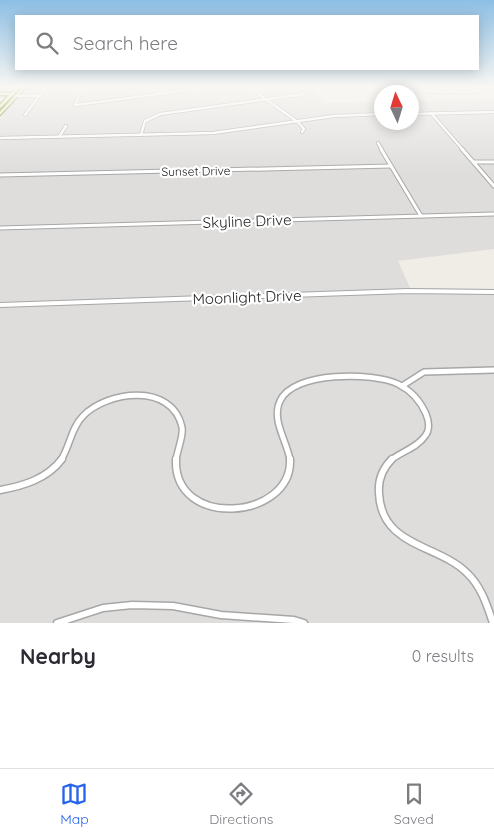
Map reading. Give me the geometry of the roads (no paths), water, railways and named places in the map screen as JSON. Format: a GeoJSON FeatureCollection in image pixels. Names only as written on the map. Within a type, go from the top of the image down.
{"type":"FeatureCollection","features":[{"type":"Feature","properties":{"kind":"street"},"geometry":{"type":"LineString","coordinates":[[141,135],[145,121],[156,116]]}},
{"type":"Feature","properties":{"kind":"street"},"geometry":{"type":"LineString","coordinates":[[289,116],[304,129],[302,132]]}},
{"type":"Feature","properties":{"kind":"street"},"geometry":{"type":"LineString","coordinates":[[0,138],[219,132],[333,116]]}},
{"type":"Feature","properties":{"kind":"street"},"geometry":{"type":"LineString","coordinates":[[434,116],[494,186]]}},
{"type":"Feature","properties":{"kind":"street"},"geometry":{"type":"LineString","coordinates":[[59,137],[66,126]]}},
{"type":"Feature","properties":{"kind":"street"},"geometry":{"type":"LineString","coordinates":[[378,143],[421,216]]}},
{"type":"Feature","properties":{"kind":"street"},"geometry":{"type":"LineString","coordinates":[[474,162],[494,162]]}},
{"type":"Feature","properties":{"kind":"street","name":"Sunset Drive"},"geometry":{"type":"LineString","coordinates":[[0,175],[391,166]]}},
{"type":"Feature","properties":{"kind":"street","name":"Skyline Drive"},"geometry":{"type":"LineString","coordinates":[[0,228],[494,214]]}},
{"type":"Feature","properties":{"kind":"street","name":"Moonlight Drive"},"geometry":{"type":"LineString","coordinates":[[0,305],[408,291],[494,292]]}},
{"type":"Feature","properties":{"kind":"street"},"geometry":{"type":"LineString","coordinates":[[402,386],[411,378],[424,372],[494,370]]}},
{"type":"Feature","properties":{"kind":"street"},"geometry":{"type":"LineString","coordinates":[[0,490],[24,486],[53,469],[67,452],[81,418],[97,405],[119,396],[140,395],[157,399],[174,409],[183,428],[175,462],[177,482],[198,501],[228,509],[256,506],[275,494],[290,468],[287,450],[276,415],[280,398],[290,389],[307,380],[378,377],[402,386],[421,403],[429,422],[427,434],[418,445],[391,460],[383,472],[378,488],[378,504],[388,522],[404,536],[462,569],[484,596],[493,623]]}},
{"type":"Feature","properties":{"kind":"street"},"geometry":{"type":"LineString","coordinates":[[58,623],[103,608],[132,604],[173,606],[221,615],[294,620],[304,623]]}}]}
